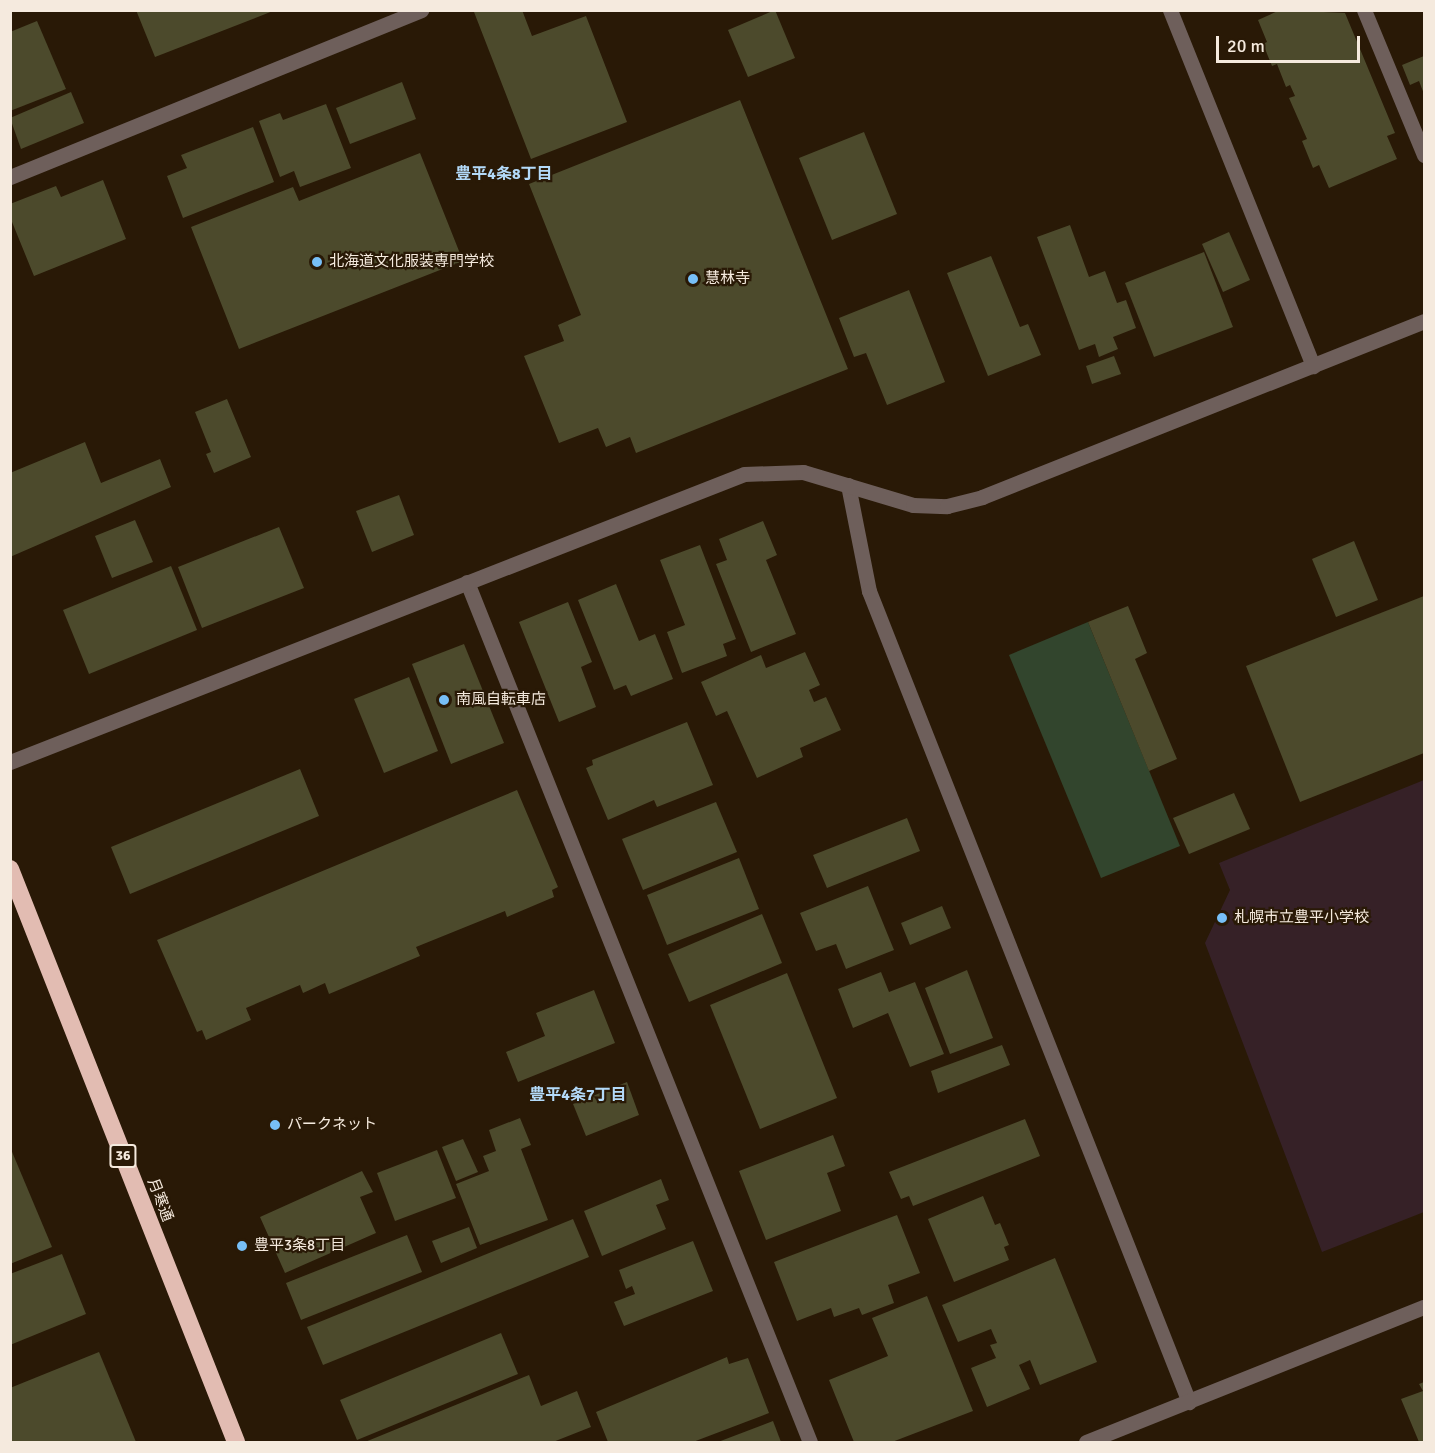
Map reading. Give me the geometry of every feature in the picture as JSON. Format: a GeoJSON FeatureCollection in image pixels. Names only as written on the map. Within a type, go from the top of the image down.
{"type":"FeatureCollection","features":[{"type":"Feature","properties":{"kind":"highway","name":"月寒通"},"geometry":{"type":"LineString","coordinates":[[10,869],[236,1443]]}},
{"type":"Feature","properties":{"kind":"street"},"geometry":{"type":"LineString","coordinates":[[10,177],[421,10]]}},
{"type":"Feature","properties":{"kind":"street"},"geometry":{"type":"LineString","coordinates":[[1170,10],[1313,366]]}},
{"type":"Feature","properties":{"kind":"street"},"geometry":{"type":"LineString","coordinates":[[1364,10],[1425,155]]}},
{"type":"Feature","properties":{"kind":"street"},"geometry":{"type":"LineString","coordinates":[[10,762],[744,474],[804,472],[913,505],[947,506],[964,502],[1425,321]]}},
{"type":"Feature","properties":{"kind":"street"},"geometry":{"type":"LineString","coordinates":[[848,485],[869,591],[1189,1402]]}},
{"type":"Feature","properties":{"kind":"street"},"geometry":{"type":"LineString","coordinates":[[467,582],[810,1443]]}},
{"type":"Feature","properties":{"kind":"street"},"geometry":{"type":"LineString","coordinates":[[1086,1443],[1425,1307]]}},
{"type":"Feature","properties":{"kind":"shaded area"},"geometry":{"type":"Polygon","coordinates":[[[1088,622],[1180,846],[1101,878],[1009,655],[1088,622]]]}},
{"type":"Feature","properties":{"kind":"shaded area"},"geometry":{"type":"Polygon","coordinates":[[[1424,780],[1424,1212],[1322,1252],[1205,943],[1230,890],[1219,863],[1424,780]]]}},
{"type":"Feature","properties":{"kind":"building"},"geometry":{"type":"Polygon","coordinates":[[[136,10],[273,10],[273,11],[155,57],[136,10]]]}},
{"type":"Feature","properties":{"kind":"building"},"geometry":{"type":"Polygon","coordinates":[[[522,10],[532,36],[586,16],[627,122],[531,159],[474,12],[522,10]]]}},
{"type":"Feature","properties":{"kind":"building"},"geometry":{"type":"Polygon","coordinates":[[[775,10],[795,58],[748,77],[728,30],[775,10]]]}},
{"type":"Feature","properties":{"kind":"building"},"geometry":{"type":"Polygon","coordinates":[[[1280,10],[1345,13],[1395,133],[1387,136],[1397,159],[1329,188],[1319,165],[1313,168],[1302,141],[1307,139],[1289,98],[1295,96],[1290,85],[1286,87],[1277,64],[1272,66],[1263,44],[1267,42],[1258,20],[1280,10]]]}},
{"type":"Feature","properties":{"kind":"building"},"geometry":{"type":"Polygon","coordinates":[[[37,21],[66,89],[10,111],[10,32],[37,21]]]}},
{"type":"Feature","properties":{"kind":"building"},"geometry":{"type":"Polygon","coordinates":[[[1424,56],[1424,94],[1419,81],[1410,85],[1402,65],[1424,56]]]}},
{"type":"Feature","properties":{"kind":"building"},"geometry":{"type":"Polygon","coordinates":[[[402,82],[416,119],[350,144],[336,108],[402,82]]]}},
{"type":"Feature","properties":{"kind":"building"},"geometry":{"type":"Polygon","coordinates":[[[71,92],[84,123],[21,149],[10,118],[71,92]]]}},
{"type":"Feature","properties":{"kind":"building"},"geometry":{"type":"Polygon","coordinates":[[[740,100],[848,369],[636,453],[630,437],[606,447],[598,428],[559,443],[524,356],[564,341],[558,325],[581,315],[529,184],[740,100]]]}},
{"type":"Feature","properties":{"kind":"building"},"geometry":{"type":"Polygon","coordinates":[[[326,104],[351,168],[300,187],[294,171],[280,177],[259,121],[280,113],[283,120],[326,104]]]}},
{"type":"Feature","properties":{"kind":"building"},"geometry":{"type":"Polygon","coordinates":[[[253,127],[274,182],[183,218],[167,176],[187,168],[181,155],[253,127]]]}},
{"type":"Feature","properties":{"kind":"building"},"geometry":{"type":"Polygon","coordinates":[[[864,132],[897,214],[832,240],[799,158],[864,132]]]}},
{"type":"Feature","properties":{"kind":"building"},"geometry":{"type":"Polygon","coordinates":[[[420,153],[463,261],[239,349],[191,227],[293,187],[299,201],[420,153]]]}},
{"type":"Feature","properties":{"kind":"building"},"geometry":{"type":"Polygon","coordinates":[[[103,180],[126,239],[34,276],[10,217],[10,204],[56,186],[61,197],[103,180]]]}},
{"type":"Feature","properties":{"kind":"building"},"geometry":{"type":"Polygon","coordinates":[[[1070,225],[1089,277],[1105,271],[1117,303],[1126,300],[1136,328],[1113,337],[1118,349],[1099,357],[1095,344],[1079,350],[1037,237],[1070,225]]]}},
{"type":"Feature","properties":{"kind":"building"},"geometry":{"type":"Polygon","coordinates":[[[1229,232],[1250,280],[1223,292],[1202,244],[1229,232]]]}},
{"type":"Feature","properties":{"kind":"building"},"geometry":{"type":"Polygon","coordinates":[[[1204,252],[1233,327],[1154,357],[1125,283],[1204,252]]]}},
{"type":"Feature","properties":{"kind":"building"},"geometry":{"type":"Polygon","coordinates":[[[991,256],[1020,327],[1028,324],[1041,355],[988,376],[947,273],[991,256]]]}},
{"type":"Feature","properties":{"kind":"building"},"geometry":{"type":"Polygon","coordinates":[[[909,290],[945,382],[887,405],[866,353],[854,357],[839,318],[909,290]]]}},
{"type":"Feature","properties":{"kind":"building"},"geometry":{"type":"Polygon","coordinates":[[[1114,356],[1121,374],[1092,384],[1086,366],[1114,356]]]}},
{"type":"Feature","properties":{"kind":"building"},"geometry":{"type":"Polygon","coordinates":[[[227,399],[251,457],[214,473],[206,454],[211,452],[195,412],[227,399]]]}},
{"type":"Feature","properties":{"kind":"building"},"geometry":{"type":"Polygon","coordinates":[[[85,442],[101,483],[160,459],[171,487],[10,557],[10,473],[85,442]]]}},
{"type":"Feature","properties":{"kind":"building"},"geometry":{"type":"Polygon","coordinates":[[[399,495],[414,535],[372,552],[356,511],[399,495]]]}},
{"type":"Feature","properties":{"kind":"building"},"geometry":{"type":"Polygon","coordinates":[[[135,520],[153,562],[112,578],[95,536],[135,520]]]}},
{"type":"Feature","properties":{"kind":"building"},"geometry":{"type":"Polygon","coordinates":[[[763,521],[777,555],[766,560],[796,634],[751,652],[716,564],[727,560],[719,539],[763,521]]]}},
{"type":"Feature","properties":{"kind":"building"},"geometry":{"type":"Polygon","coordinates":[[[279,527],[304,588],[202,628],[178,567],[279,527]]]}},
{"type":"Feature","properties":{"kind":"building"},"geometry":{"type":"Polygon","coordinates":[[[1354,541],[1378,600],[1336,617],[1312,559],[1354,541]]]}},
{"type":"Feature","properties":{"kind":"building"},"geometry":{"type":"Polygon","coordinates":[[[700,545],[736,639],[723,644],[727,656],[682,673],[667,632],[685,625],[660,560],[700,545]]]}},
{"type":"Feature","properties":{"kind":"building"},"geometry":{"type":"Polygon","coordinates":[[[171,566],[197,630],[89,674],[63,610],[171,566]]]}},
{"type":"Feature","properties":{"kind":"building"},"geometry":{"type":"Polygon","coordinates":[[[616,584],[639,641],[655,634],[673,679],[631,696],[626,685],[614,690],[578,600],[616,584]]]}},
{"type":"Feature","properties":{"kind":"building"},"geometry":{"type":"Polygon","coordinates":[[[1424,596],[1424,753],[1300,802],[1246,666],[1424,596]]]}},
{"type":"Feature","properties":{"kind":"building"},"geometry":{"type":"Polygon","coordinates":[[[568,602],[592,662],[581,667],[596,707],[559,722],[519,622],[568,602]]]}},
{"type":"Feature","properties":{"kind":"building"},"geometry":{"type":"Polygon","coordinates":[[[1128,606],[1147,653],[1135,659],[1177,759],[1149,771],[1088,622],[1128,606]]]}},
{"type":"Feature","properties":{"kind":"building"},"geometry":{"type":"Polygon","coordinates":[[[464,644],[504,743],[451,764],[412,664],[464,644]]]}},
{"type":"Feature","properties":{"kind":"building"},"geometry":{"type":"Polygon","coordinates":[[[805,652],[820,685],[809,690],[814,702],[826,697],[841,730],[800,748],[803,757],[757,778],[727,711],[716,716],[701,682],[761,655],[766,668],[805,652]]]}},
{"type":"Feature","properties":{"kind":"building"},"geometry":{"type":"Polygon","coordinates":[[[409,677],[438,751],[384,773],[354,699],[409,677]]]}},
{"type":"Feature","properties":{"kind":"building"},"geometry":{"type":"Polygon","coordinates":[[[687,722],[713,785],[657,807],[654,800],[608,820],[586,768],[593,765],[592,760],[687,722]]]}},
{"type":"Feature","properties":{"kind":"building"},"geometry":{"type":"Polygon","coordinates":[[[300,769],[319,816],[130,894],[111,847],[300,769]]]}},
{"type":"Feature","properties":{"kind":"building"},"geometry":{"type":"Polygon","coordinates":[[[517,790],[558,887],[552,890],[554,897],[507,917],[505,911],[416,947],[420,956],[329,994],[325,983],[303,993],[300,985],[246,1008],[251,1020],[206,1040],[202,1030],[197,1032],[157,940],[517,790]]]}},
{"type":"Feature","properties":{"kind":"building"},"geometry":{"type":"Polygon","coordinates":[[[1234,793],[1250,829],[1189,854],[1173,818],[1234,793]]]}},
{"type":"Feature","properties":{"kind":"building"},"geometry":{"type":"Polygon","coordinates":[[[716,802],[737,852],[643,890],[622,839],[716,802]]]}},
{"type":"Feature","properties":{"kind":"building"},"geometry":{"type":"Polygon","coordinates":[[[907,818],[920,851],[827,888],[813,855],[907,818]]]}},
{"type":"Feature","properties":{"kind":"building"},"geometry":{"type":"Polygon","coordinates":[[[739,858],[759,909],[667,945],[647,895],[739,858]]]}},
{"type":"Feature","properties":{"kind":"building"},"geometry":{"type":"Polygon","coordinates":[[[868,886],[894,950],[846,969],[836,944],[816,951],[800,913],[868,886]]]}},
{"type":"Feature","properties":{"kind":"building"},"geometry":{"type":"Polygon","coordinates":[[[942,906],[951,928],[910,945],[901,923],[942,906]]]}},
{"type":"Feature","properties":{"kind":"building"},"geometry":{"type":"Polygon","coordinates":[[[762,914],[782,963],[689,1002],[668,954],[762,914]]]}},
{"type":"Feature","properties":{"kind":"building"},"geometry":{"type":"Polygon","coordinates":[[[967,970],[993,1038],[950,1054],[925,988],[967,970]]]}},
{"type":"Feature","properties":{"kind":"building"},"geometry":{"type":"Polygon","coordinates":[[[881,972],[889,992],[915,982],[944,1054],[910,1067],[888,1013],[853,1028],[838,989],[881,972]]]}},
{"type":"Feature","properties":{"kind":"building"},"geometry":{"type":"Polygon","coordinates":[[[787,973],[837,1098],[760,1129],[710,1005],[787,973]]]}},
{"type":"Feature","properties":{"kind":"building"},"geometry":{"type":"Polygon","coordinates":[[[594,990],[615,1043],[518,1082],[506,1052],[545,1036],[536,1013],[594,990]]]}},
{"type":"Feature","properties":{"kind":"building"},"geometry":{"type":"Polygon","coordinates":[[[1002,1045],[1010,1065],[938,1093],[931,1071],[1002,1045]]]}},
{"type":"Feature","properties":{"kind":"building"},"geometry":{"type":"Polygon","coordinates":[[[627,1082],[639,1115],[586,1136],[573,1104],[627,1082]]]}},
{"type":"Feature","properties":{"kind":"building"},"geometry":{"type":"Polygon","coordinates":[[[520,1118],[531,1145],[521,1149],[548,1220],[480,1245],[456,1184],[489,1171],[483,1156],[496,1151],[489,1130],[520,1118]]]}},
{"type":"Feature","properties":{"kind":"building"},"geometry":{"type":"Polygon","coordinates":[[[1025,1119],[1040,1156],[913,1206],[909,1196],[901,1199],[889,1172],[1025,1119]]]}},
{"type":"Feature","properties":{"kind":"building"},"geometry":{"type":"Polygon","coordinates":[[[833,1135],[845,1166],[827,1173],[841,1211],[766,1240],[739,1171],[833,1135]]]}},
{"type":"Feature","properties":{"kind":"building"},"geometry":{"type":"Polygon","coordinates":[[[463,1139],[478,1172],[456,1181],[442,1147],[463,1139]]]}},
{"type":"Feature","properties":{"kind":"building"},"geometry":{"type":"Polygon","coordinates":[[[10,1147],[52,1247],[10,1264],[10,1147]]]}},
{"type":"Feature","properties":{"kind":"building"},"geometry":{"type":"Polygon","coordinates":[[[437,1150],[456,1198],[395,1221],[377,1173],[437,1150]]]}},
{"type":"Feature","properties":{"kind":"building"},"geometry":{"type":"Polygon","coordinates":[[[362,1171],[373,1192],[360,1197],[376,1233],[285,1273],[260,1217],[362,1171]]]}},
{"type":"Feature","properties":{"kind":"building"},"geometry":{"type":"Polygon","coordinates":[[[661,1179],[669,1200],[656,1205],[666,1229],[602,1256],[584,1211],[661,1179]]]}},
{"type":"Feature","properties":{"kind":"building"},"geometry":{"type":"Polygon","coordinates":[[[983,1196],[995,1225],[1000,1223],[1009,1245],[1004,1247],[1009,1260],[954,1282],[928,1219],[983,1196]]]}},
{"type":"Feature","properties":{"kind":"building"},"geometry":{"type":"Polygon","coordinates":[[[897,1215],[920,1273],[888,1285],[894,1303],[862,1315],[859,1308],[834,1317],[831,1308],[797,1321],[774,1262],[897,1215]]]}},
{"type":"Feature","properties":{"kind":"building"},"geometry":{"type":"Polygon","coordinates":[[[573,1219],[589,1257],[323,1365],[307,1327],[573,1219]]]}},
{"type":"Feature","properties":{"kind":"building"},"geometry":{"type":"Polygon","coordinates":[[[469,1227],[477,1248],[441,1263],[432,1241],[469,1227]]]}},
{"type":"Feature","properties":{"kind":"building"},"geometry":{"type":"Polygon","coordinates":[[[407,1235],[422,1272],[301,1320],[286,1283],[407,1235]]]}},
{"type":"Feature","properties":{"kind":"building"},"geometry":{"type":"Polygon","coordinates":[[[693,1241],[713,1291],[624,1326],[614,1302],[635,1294],[632,1286],[626,1289],[619,1270],[693,1241]]]}},
{"type":"Feature","properties":{"kind":"building"},"geometry":{"type":"Polygon","coordinates":[[[62,1254],[86,1314],[10,1345],[10,1274],[62,1254]]]}},
{"type":"Feature","properties":{"kind":"building"},"geometry":{"type":"Polygon","coordinates":[[[1055,1258],[1097,1362],[1040,1385],[1030,1360],[1019,1365],[1030,1389],[987,1407],[971,1368],[996,1358],[990,1345],[997,1343],[991,1329],[958,1342],[942,1305],[1055,1258]]]}},
{"type":"Feature","properties":{"kind":"building"},"geometry":{"type":"Polygon","coordinates":[[[927,1296],[973,1411],[892,1442],[854,1442],[829,1380],[888,1356],[872,1318],[927,1296]]]}},
{"type":"Feature","properties":{"kind":"building"},"geometry":{"type":"Polygon","coordinates":[[[501,1333],[518,1374],[357,1440],[340,1400],[501,1333]]]}},
{"type":"Feature","properties":{"kind":"building"},"geometry":{"type":"Polygon","coordinates":[[[99,1352],[136,1442],[10,1442],[10,1388],[99,1352]]]}},
{"type":"Feature","properties":{"kind":"building"},"geometry":{"type":"Polygon","coordinates":[[[727,1357],[729,1364],[748,1358],[769,1413],[693,1442],[608,1442],[596,1412],[727,1357]]]}},
{"type":"Feature","properties":{"kind":"building"},"geometry":{"type":"Polygon","coordinates":[[[529,1375],[541,1406],[577,1391],[591,1427],[553,1442],[365,1442],[529,1375]]]}},
{"type":"Feature","properties":{"kind":"building"},"geometry":{"type":"Polygon","coordinates":[[[1424,1382],[1424,1442],[1419,1442],[1401,1399],[1423,1391],[1419,1384],[1424,1382]]]}},
{"type":"Feature","properties":{"kind":"building"},"geometry":{"type":"Polygon","coordinates":[[[773,1421],[781,1442],[718,1442],[773,1421]]]}},
{"type":"Feature","properties":{"kind":"place","name":"北海道文化服装専門学校"},"geometry":{"type":"Point","coordinates":[317,262]}},
{"type":"Feature","properties":{"kind":"place","name":"慧林寺"},"geometry":{"type":"Point","coordinates":[693,279]}},
{"type":"Feature","properties":{"kind":"place","name":"南風自転車店"},"geometry":{"type":"Point","coordinates":[444,700]}},
{"type":"Feature","properties":{"kind":"place","name":"札幌市立豊平小学校"},"geometry":{"type":"Point","coordinates":[1222,918]}},
{"type":"Feature","properties":{"kind":"place","name":"パークネット"},"geometry":{"type":"Point","coordinates":[275,1125]}},
{"type":"Feature","properties":{"kind":"place","name":"豊平3条8丁目"},"geometry":{"type":"Point","coordinates":[242,1246]}},
{"type":"Feature","properties":{"kind":"district","name":"豊平4条8丁目"},"geometry":{"type":"Point","coordinates":[504,174]}},
{"type":"Feature","properties":{"kind":"district","name":"豊平4条7丁目"},"geometry":{"type":"Point","coordinates":[578,1095]}}]}
